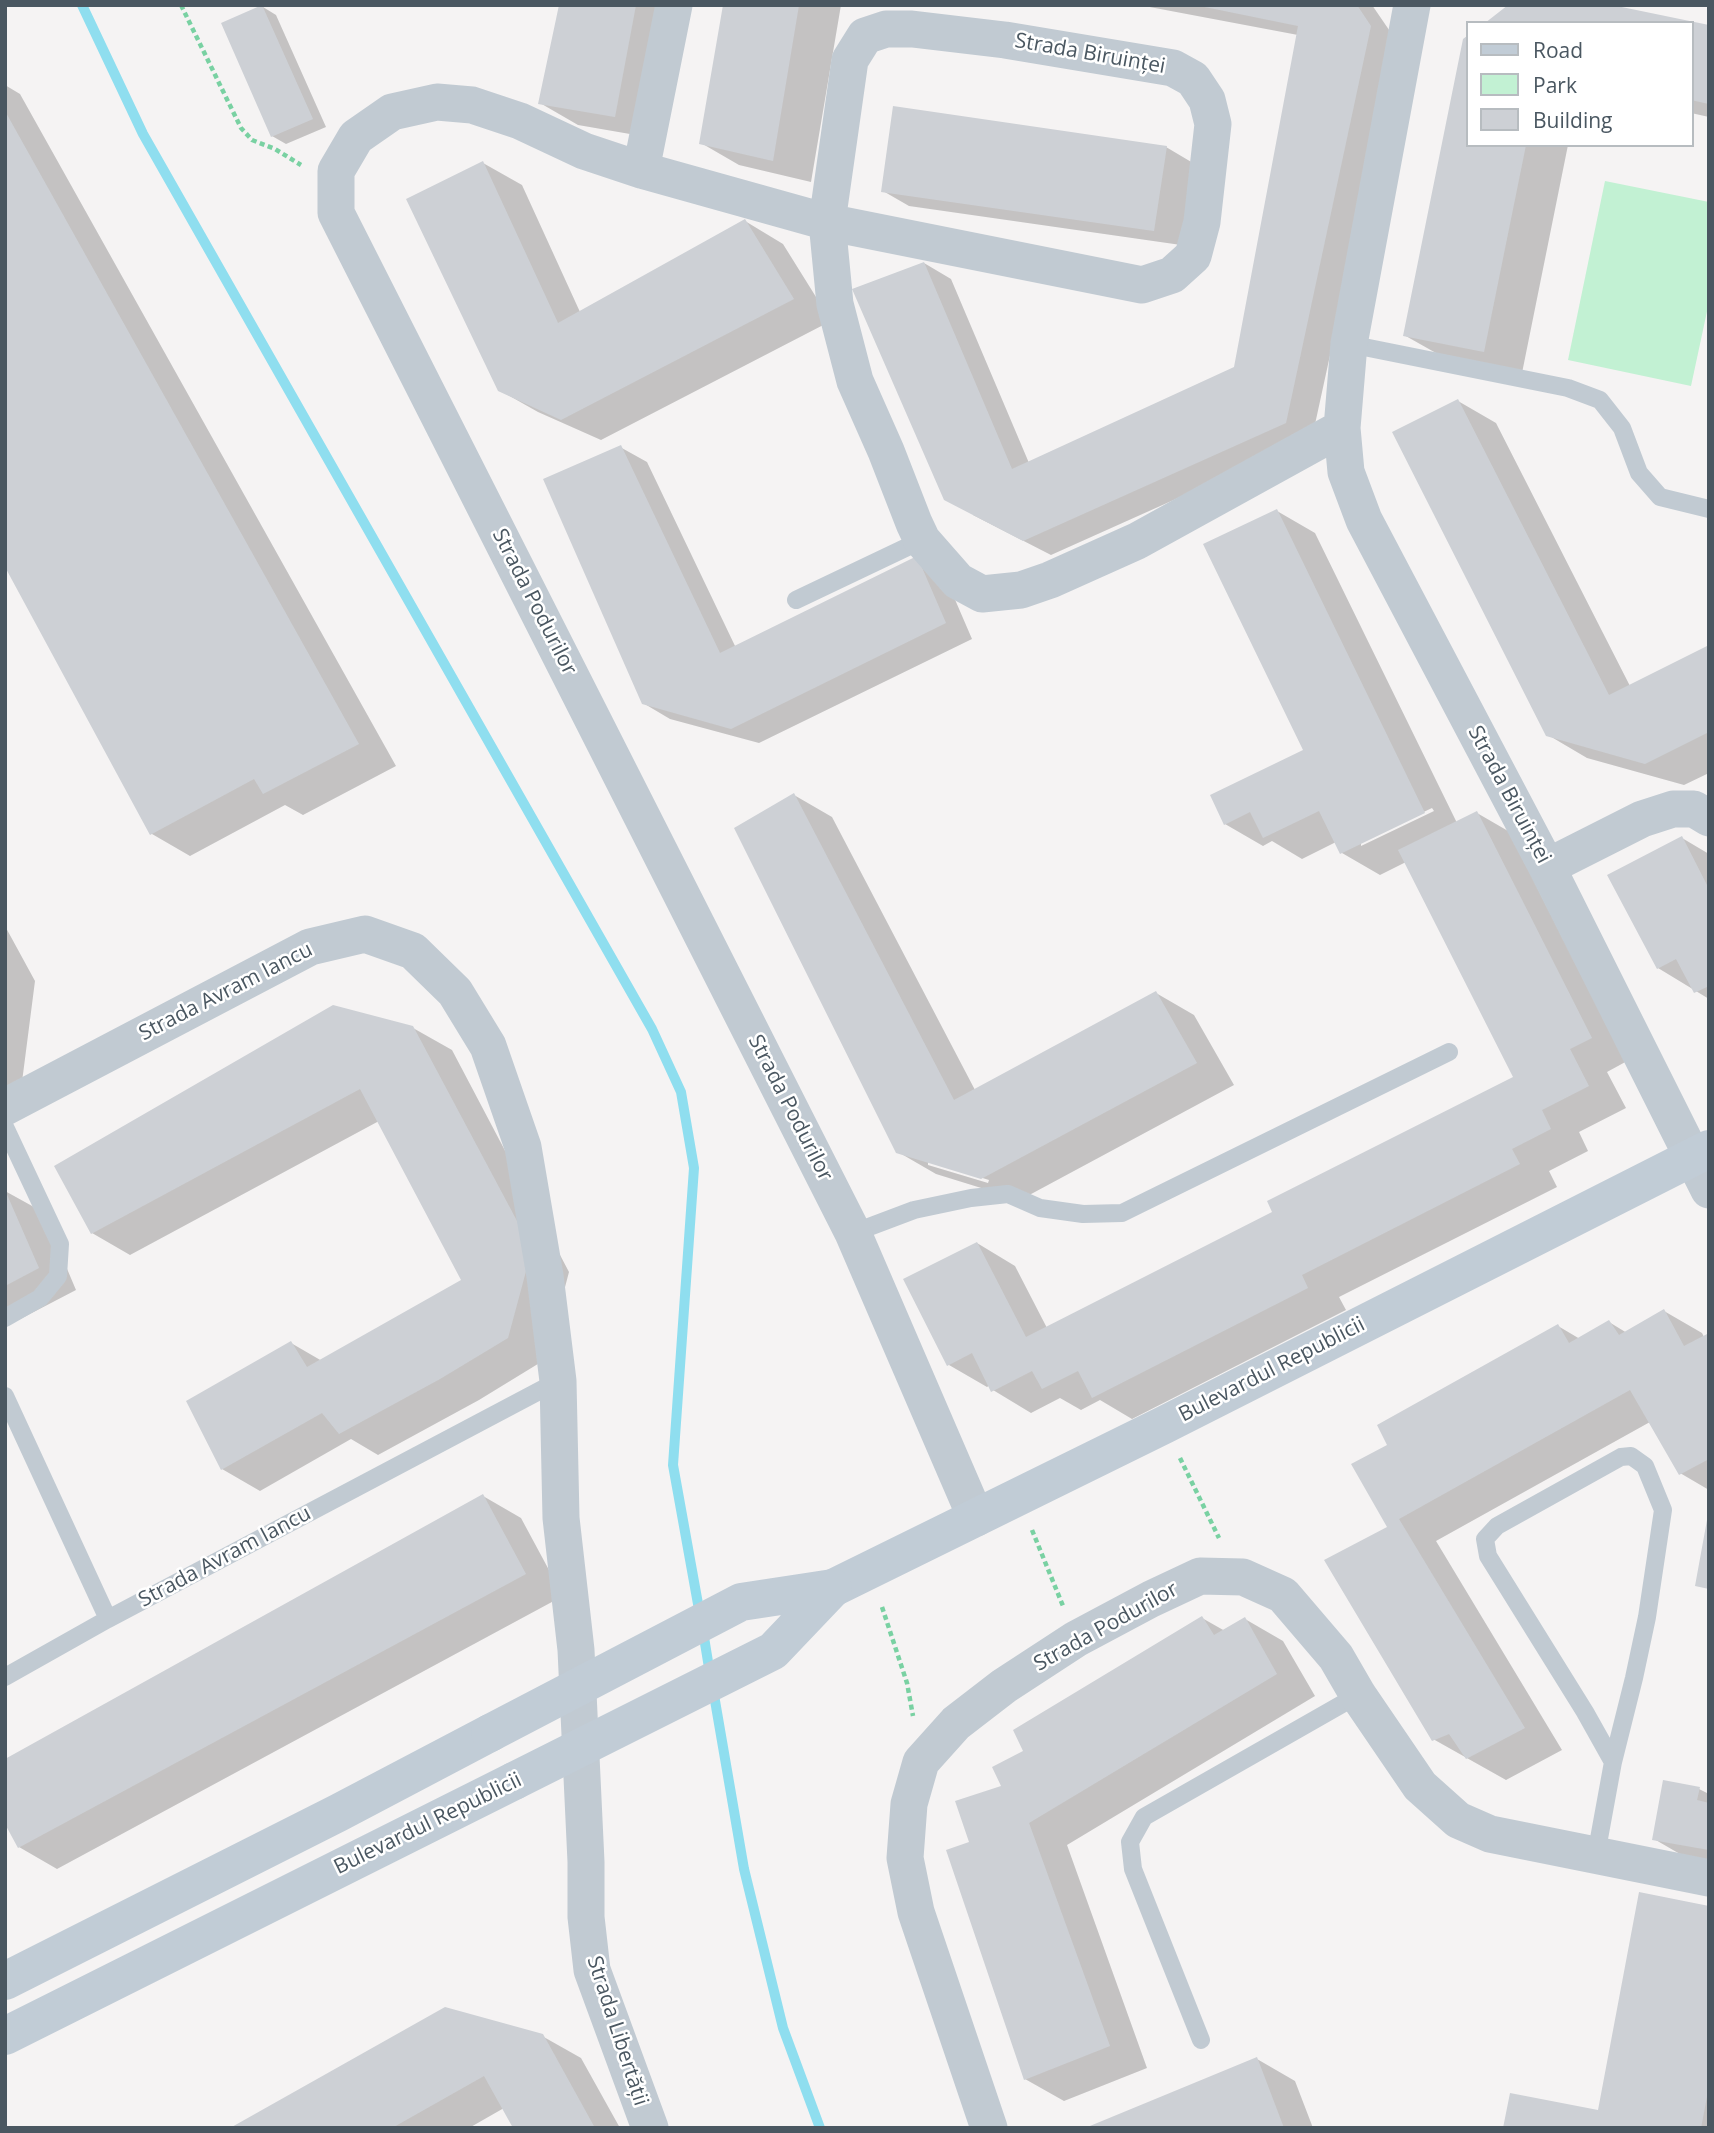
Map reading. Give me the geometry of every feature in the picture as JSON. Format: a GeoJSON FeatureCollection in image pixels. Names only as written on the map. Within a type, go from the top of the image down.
{"type":"FeatureCollection","features":[{"type":"Feature","properties":{"kind":"street"},"geometry":{"type":"LineString","coordinates":[[641,170],[674,5]]}},
{"type":"Feature","properties":{"kind":"street","name":"Strada Biruinței"},"geometry":{"type":"LineString","coordinates":[[1412,5],[1349,344],[1342,428],[1346,472],[1364,520],[1703,1165]]}},
{"type":"Feature","properties":{"kind":"street","name":"Strada Biruinței"},"geometry":{"type":"LineString","coordinates":[[827,222],[1142,285],[1172,275],[1193,256],[1202,222],[1213,124],[1207,100],[1193,79],[1173,68],[1005,40],[912,29],[886,29],[865,36],[850,60],[827,222],[835,304],[855,381],[922,540],[958,581],[982,594],[1021,590],[1137,541],[1342,428]]}},
{"type":"Feature","properties":{"kind":"street","name":"Strada Podurilor"},"geometry":{"type":"LineString","coordinates":[[827,222],[641,170],[584,151],[520,121],[472,105],[437,102],[392,112],[356,137],[336,171],[336,213],[853,1233],[976,1518]]}},
{"type":"Feature","properties":{"kind":"street"},"geometry":{"type":"LineString","coordinates":[[1547,867],[1642,819],[1673,809],[1694,809],[1709,818]]}},
{"type":"Feature","properties":{"kind":"street","name":"Strada Avram Iancu"},"geometry":{"type":"LineString","coordinates":[[5,1107],[310,947],[366,934],[413,951],[456,992],[488,1046],[523,1147],[545,1276],[558,1381],[561,1518],[576,1650]]}},
{"type":"Feature","properties":{"kind":"street","name":"Bulevardul Republicii"},"geometry":{"type":"LineString","coordinates":[[5,1981],[326,1819],[741,1602],[833,1588],[1164,1424],[1703,1165]]}},
{"type":"Feature","properties":{"kind":"street","name":"Strada Podurilor"},"geometry":{"type":"LineString","coordinates":[[989,2128],[916,1912],[905,1858],[909,1804],[921,1762],[956,1723],[1004,1686],[1076,1639],[1200,1576],[1243,1577],[1283,1595],[1336,1657],[1358,1695],[1420,1786],[1458,1820],[1490,1834],[1709,1878]]}},
{"type":"Feature","properties":{"kind":"street","name":"Bulevardul Republicii"},"geometry":{"type":"LineString","coordinates":[[5,2036],[773,1651],[833,1588]]}},
{"type":"Feature","properties":{"kind":"street","name":"Strada Libertății"},"geometry":{"type":"LineString","coordinates":[[576,1650],[586,1917],[592,1970],[650,2128]]}},
{"type":"Feature","properties":{"kind":"lane"},"geometry":{"type":"LineString","coordinates":[[1349,344],[1568,388],[1601,400],[1622,428],[1639,473],[1660,497],[1709,509]]}},
{"type":"Feature","properties":{"kind":"lane"},"geometry":{"type":"LineString","coordinates":[[796,600],[922,540]]}},
{"type":"Feature","properties":{"kind":"lane"},"geometry":{"type":"LineString","coordinates":[[853,1233],[914,1210],[971,1198],[1008,1194],[1040,1208],[1083,1214],[1122,1213],[1449,1052]]}},
{"type":"Feature","properties":{"kind":"lane"},"geometry":{"type":"LineString","coordinates":[[5,1127],[60,1244],[58,1276],[40,1298],[5,1318]]}},
{"type":"Feature","properties":{"kind":"lane","name":"Strada Avram Iancu"},"geometry":{"type":"LineString","coordinates":[[5,1678],[108,1619],[558,1381]]}},
{"type":"Feature","properties":{"kind":"lane"},"geometry":{"type":"LineString","coordinates":[[5,1396],[108,1619]]}},
{"type":"Feature","properties":{"kind":"lane"},"geometry":{"type":"LineString","coordinates":[[1597,1855],[1613,1762],[1647,1618],[1662,1510],[1645,1466],[1631,1456],[1621,1457],[1497,1526],[1485,1539],[1488,1556],[1613,1762]]}},
{"type":"Feature","properties":{"kind":"lane"},"geometry":{"type":"LineString","coordinates":[[1201,2040],[1133,1868],[1130,1842],[1144,1817],[1358,1695]]}},
{"type":"Feature","properties":{"kind":"path"},"geometry":{"type":"LineString","coordinates":[[181,5],[241,128],[252,141],[275,149],[296,161],[316,178],[336,213]]}},
{"type":"Feature","properties":{"kind":"path"},"geometry":{"type":"LineString","coordinates":[[1164,1424],[1212,1526]]}},
{"type":"Feature","properties":{"kind":"path"},"geometry":{"type":"LineString","coordinates":[[1018,1497],[1076,1639]]}},
{"type":"Feature","properties":{"kind":"path"},"geometry":{"type":"LineString","coordinates":[[870,1570],[907,1682]]}},
{"type":"Feature","properties":{"kind":"green space"},"geometry":{"type":"Polygon","coordinates":[[[1605,181],[1709,202],[1709,302],[1691,386],[1568,360],[1605,181]]]}},
{"type":"Feature","properties":{"kind":"building"},"geometry":{"type":"Polygon","coordinates":[[[262,5],[313,119],[271,137],[221,23],[262,5]]]}},
{"type":"Feature","properties":{"kind":"building"},"geometry":{"type":"Polygon","coordinates":[[[559,5],[636,5],[615,117],[538,104],[559,5]]]}},
{"type":"Feature","properties":{"kind":"building"},"geometry":{"type":"Polygon","coordinates":[[[723,5],[799,5],[773,161],[699,144],[723,5]]]}},
{"type":"Feature","properties":{"kind":"building"},"geometry":{"type":"Polygon","coordinates":[[[1195,5],[1357,5],[1371,26],[1286,423],[1023,541],[944,500],[852,289],[924,262],[1012,469],[1234,367],[1298,26],[1195,5]]]}},
{"type":"Feature","properties":{"kind":"building"},"geometry":{"type":"Polygon","coordinates":[[[1508,5],[1612,5],[1690,21],[1488,21],[1508,5]]]}},
{"type":"Feature","properties":{"kind":"building"},"geometry":{"type":"Polygon","coordinates":[[[1693,22],[1709,25],[1709,104],[1693,100],[1693,22]]]}},
{"type":"Feature","properties":{"kind":"building"},"geometry":{"type":"Polygon","coordinates":[[[1466,37],[1466,147],[1526,147],[1484,352],[1403,336],[1463,39],[1466,37]]]}},
{"type":"Feature","properties":{"kind":"building"},"geometry":{"type":"Polygon","coordinates":[[[893,106],[1167,146],[1154,231],[881,192],[893,106]]]}},
{"type":"Feature","properties":{"kind":"building"},"geometry":{"type":"Polygon","coordinates":[[[5,111],[359,744],[263,794],[254,779],[150,835],[5,567],[5,111]]]}},
{"type":"Feature","properties":{"kind":"building"},"geometry":{"type":"Polygon","coordinates":[[[483,161],[558,323],[745,219],[794,299],[561,420],[498,391],[406,199],[483,161]]]}},
{"type":"Feature","properties":{"kind":"building"},"geometry":{"type":"Polygon","coordinates":[[[1458,399],[1609,695],[1709,645],[1709,732],[1645,764],[1546,736],[1392,432],[1458,399]]]}},
{"type":"Feature","properties":{"kind":"building"},"geometry":{"type":"Polygon","coordinates":[[[621,445],[720,653],[917,556],[946,623],[731,729],[642,704],[543,479],[621,445]]]}},
{"type":"Feature","properties":{"kind":"building"},"geometry":{"type":"Polygon","coordinates":[[[1277,509],[1425,813],[1340,854],[1319,811],[1263,838],[1250,812],[1224,825],[1210,795],[1303,750],[1203,544],[1277,509]]]}},
{"type":"Feature","properties":{"kind":"building"},"geometry":{"type":"Polygon","coordinates":[[[794,793],[954,1100],[1156,991],[1197,1063],[981,1179],[896,1153],[734,828],[794,793]]]}},
{"type":"Feature","properties":{"kind":"building"},"geometry":{"type":"Polygon","coordinates":[[[1477,811],[1592,1038],[1570,1049],[1589,1086],[1542,1110],[1551,1129],[1512,1149],[1520,1164],[1302,1275],[1308,1288],[1092,1398],[1078,1371],[1042,1389],[1032,1371],[991,1392],[972,1353],[947,1366],[903,1279],[977,1242],[1026,1337],[1272,1212],[1267,1201],[1513,1077],[1398,850],[1477,811]]]}},
{"type":"Feature","properties":{"kind":"building"},"geometry":{"type":"Polygon","coordinates":[[[1682,836],[1709,889],[1709,986],[1694,993],[1676,959],[1657,969],[1607,875],[1682,836]]]}},
{"type":"Feature","properties":{"kind":"building"},"geometry":{"type":"Polygon","coordinates":[[[333,1005],[413,1026],[532,1249],[508,1338],[339,1434],[322,1413],[221,1470],[186,1401],[291,1341],[307,1367],[461,1280],[360,1089],[91,1234],[54,1166],[333,1005]]]}},
{"type":"Feature","properties":{"kind":"building"},"geometry":{"type":"Polygon","coordinates":[[[5,1190],[39,1268],[5,1286],[5,1190]]]}},
{"type":"Feature","properties":{"kind":"building"},"geometry":{"type":"Polygon","coordinates":[[[1664,1309],[1684,1346],[1709,1333],[1709,1459],[1679,1475],[1630,1390],[1399,1519],[1525,1728],[1466,1759],[1449,1734],[1432,1741],[1324,1560],[1387,1527],[1351,1464],[1387,1445],[1377,1425],[1558,1324],[1569,1343],[1609,1320],[1619,1335],[1664,1309]]]}},
{"type":"Feature","properties":{"kind":"building"},"geometry":{"type":"Polygon","coordinates":[[[483,1494],[526,1574],[18,1848],[5,1824],[5,1759],[483,1494]]]}},
{"type":"Feature","properties":{"kind":"building"},"geometry":{"type":"Polygon","coordinates":[[[1709,1520],[1709,1589],[1695,1586],[1709,1520]]]}},
{"type":"Feature","properties":{"kind":"building"},"geometry":{"type":"Polygon","coordinates":[[[1202,1616],[1214,1635],[1245,1617],[1277,1674],[1029,1823],[1110,2046],[1024,2080],[946,1850],[969,1842],[955,1801],[1001,1786],[992,1767],[1023,1751],[1013,1730],[1202,1616]]]}},
{"type":"Feature","properties":{"kind":"building"},"geometry":{"type":"Polygon","coordinates":[[[1663,1780],[1700,1787],[1697,1800],[1709,1803],[1709,1850],[1652,1840],[1663,1780]]]}},
{"type":"Feature","properties":{"kind":"building"},"geometry":{"type":"Polygon","coordinates":[[[1639,1892],[1709,1906],[1709,2086],[1701,2128],[1503,2128],[1510,2093],[1598,2110],[1639,1892]]]}},
{"type":"Feature","properties":{"kind":"building"},"geometry":{"type":"Polygon","coordinates":[[[445,2007],[543,2034],[595,2128],[513,2128],[484,2076],[392,2128],[230,2128],[445,2007]]]}},
{"type":"Feature","properties":{"kind":"building"},"geometry":{"type":"Polygon","coordinates":[[[1257,2057],[1284,2128],[1085,2128],[1257,2057]]]}},
{"type":"Feature","properties":{"kind":"waterway"},"geometry":{"type":"LineString","coordinates":[[82,5],[143,134],[652,1029],[681,1092],[694,1168],[673,1465],[700,1615]]}},
{"type":"Feature","properties":{"kind":"waterway"},"geometry":{"type":"LineString","coordinates":[[703,1631],[710,1674]]}},
{"type":"Feature","properties":{"kind":"waterway"},"geometry":{"type":"LineString","coordinates":[[713,1689],[744,1869],[783,2028],[820,2128]]}}]}
